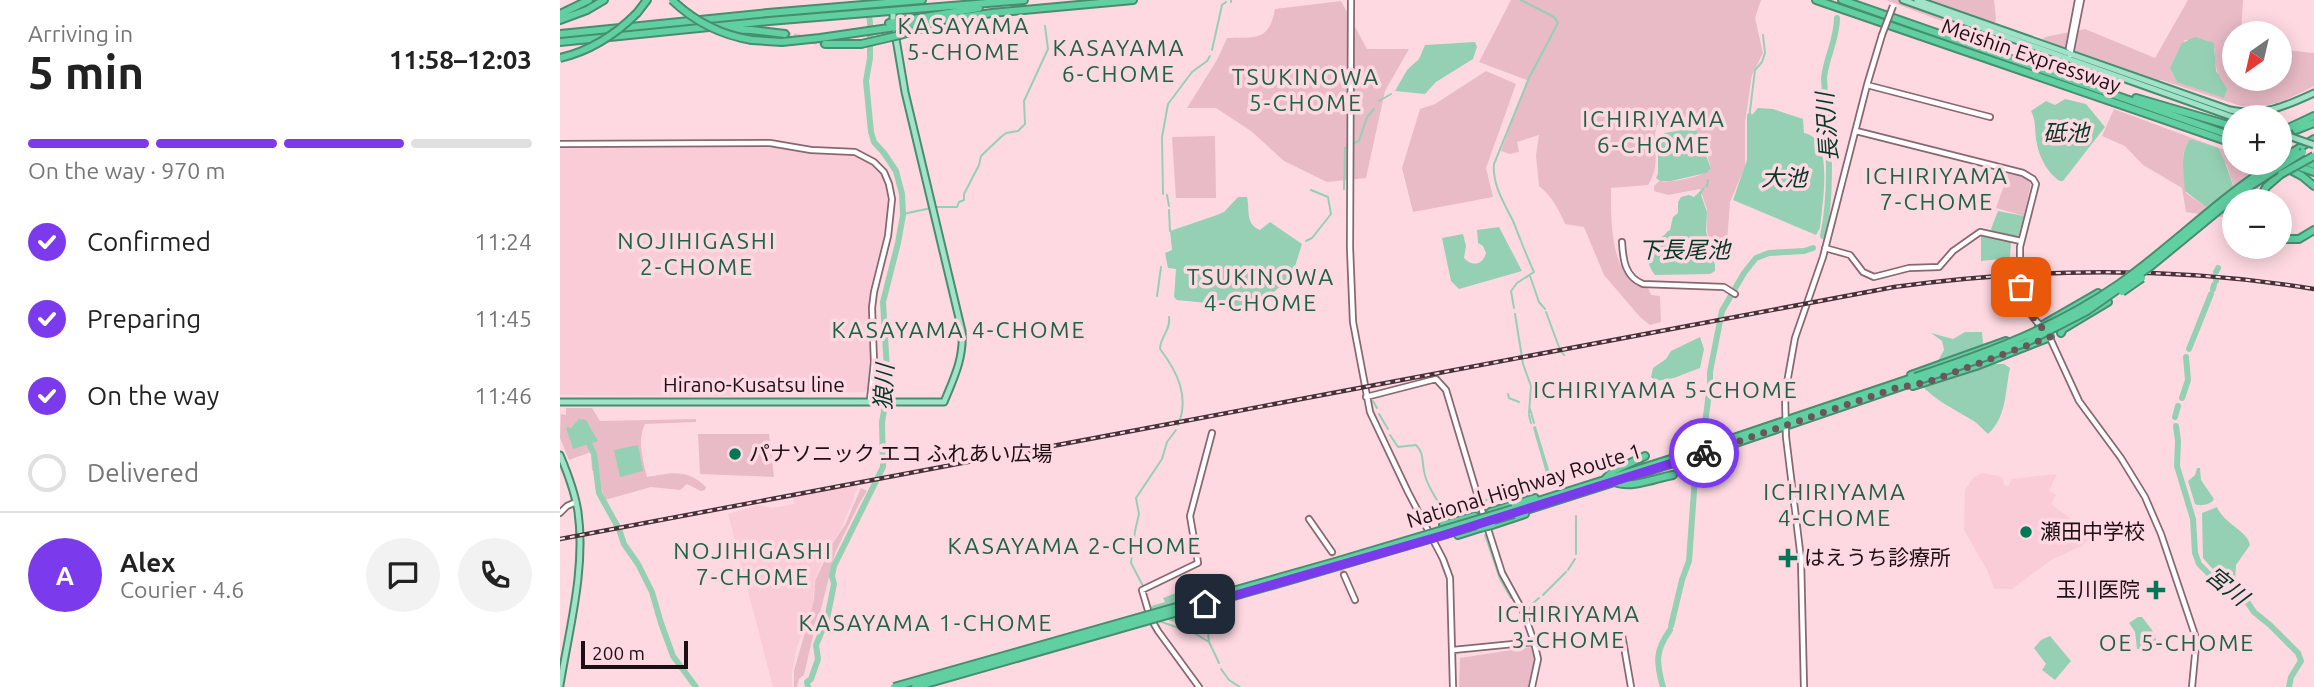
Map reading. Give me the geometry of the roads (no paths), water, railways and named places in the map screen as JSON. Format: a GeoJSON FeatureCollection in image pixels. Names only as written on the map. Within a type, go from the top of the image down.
{"type":"FeatureCollection","features":[{"type":"Feature","properties":{"kind":"highway"},"geometry":{"type":"LineString","coordinates":[[560,14],[589,0]]}},
{"type":"Feature","properties":{"kind":"highway"},"geometry":{"type":"LineString","coordinates":[[560,20],[604,0]]}},
{"type":"Feature","properties":{"kind":"highway"},"geometry":{"type":"LineString","coordinates":[[560,58],[578,53],[608,38],[648,0]]}},
{"type":"Feature","properties":{"kind":"highway"},"geometry":{"type":"LineString","coordinates":[[672,0],[692,17],[711,27],[752,40],[782,42],[976,15],[1133,0]]}},
{"type":"Feature","properties":{"kind":"highway"},"geometry":{"type":"LineString","coordinates":[[560,34],[922,0]]}},
{"type":"Feature","properties":{"kind":"highway"},"geometry":{"type":"LineString","coordinates":[[881,27],[1025,0]]}},
{"type":"Feature","properties":{"kind":"highway"},"geometry":{"type":"LineString","coordinates":[[560,42],[1025,0]]}},
{"type":"Feature","properties":{"kind":"highway","name":"Meishin Expressway"},"geometry":{"type":"LineString","coordinates":[[1816,0],[2222,141]]}},
{"type":"Feature","properties":{"kind":"highway","name":"Meishin Expressway"},"geometry":{"type":"LineString","coordinates":[[1842,0],[2222,132]]}},
{"type":"Feature","properties":{"kind":"highway"},"geometry":{"type":"LineString","coordinates":[[825,44],[861,44],[897,32],[976,15]]}},
{"type":"Feature","properties":{"kind":"highway"},"geometry":{"type":"LineString","coordinates":[[620,35],[738,29],[785,34]]}},
{"type":"Feature","properties":{"kind":"highway"},"geometry":{"type":"LineString","coordinates":[[2057,75],[2222,123]]}},
{"type":"Feature","properties":{"kind":"highway"},"geometry":{"type":"LineString","coordinates":[[2292,127],[2314,116]]}},
{"type":"Feature","properties":{"kind":"highway"},"geometry":{"type":"LineString","coordinates":[[2292,129],[2314,122]]}},
{"type":"Feature","properties":{"kind":"highway","name":"National Highway Route 1"},"geometry":{"type":"LineString","coordinates":[[2292,154],[2314,143]]}},
{"type":"Feature","properties":{"kind":"highway","name":"National Highway Route 1"},"geometry":{"type":"LineString","coordinates":[[1916,379],[2003,352],[2067,322],[2124,286],[2241,192],[2301,149]]}},
{"type":"Feature","properties":{"kind":"highway"},"geometry":{"type":"LineString","coordinates":[[2265,189],[2281,174],[2314,156]]}},
{"type":"Feature","properties":{"kind":"highway"},"geometry":{"type":"LineString","coordinates":[[2292,157],[2314,165]]}},
{"type":"Feature","properties":{"kind":"highway"},"geometry":{"type":"LineString","coordinates":[[2292,164],[2314,172]]}},
{"type":"Feature","properties":{"kind":"highway"},"geometry":{"type":"LineString","coordinates":[[2292,170],[2314,186]]}},
{"type":"Feature","properties":{"kind":"highway","name":"National Highway Route 1"},"geometry":{"type":"LineString","coordinates":[[1532,505],[1552,502],[1896,386],[2048,327],[2104,295],[2257,175]]}},
{"type":"Feature","properties":{"kind":"highway"},"geometry":{"type":"LineString","coordinates":[[2292,239],[2299,239],[2314,230]]}},
{"type":"Feature","properties":{"kind":"highway"},"geometry":{"type":"LineString","coordinates":[[2061,333],[2063,329],[2108,302],[2154,268],[2176,245]]}},
{"type":"Feature","properties":{"kind":"highway"},"geometry":{"type":"LineString","coordinates":[[1916,379],[2040,326],[2098,293],[2166,247]]}},
{"type":"Feature","properties":{"kind":"highway"},"geometry":{"type":"LineString","coordinates":[[1916,379],[1994,359],[2050,337]]}},
{"type":"Feature","properties":{"kind":"highway"},"geometry":{"type":"LineString","coordinates":[[1604,480],[1614,471],[1645,456]]}},
{"type":"Feature","properties":{"kind":"highway"},"geometry":{"type":"LineString","coordinates":[[1619,479],[1622,485],[1673,475]]}},
{"type":"Feature","properties":{"kind":"highway","name":"National Highway Route 1"},"geometry":{"type":"LineString","coordinates":[[915,687],[1315,573],[1604,480],[1619,479]]}},
{"type":"Feature","properties":{"kind":"highway"},"geometry":{"type":"LineString","coordinates":[[1443,525],[1490,512],[1532,505]]}},
{"type":"Feature","properties":{"kind":"highway"},"geometry":{"type":"LineString","coordinates":[[1458,535],[1492,525],[1532,505]]}},
{"type":"Feature","properties":{"kind":"highway","name":"National Highway Route 1"},"geometry":{"type":"LineString","coordinates":[[894,687],[1513,511]]}},
{"type":"Feature","properties":{"kind":"main road"},"geometry":{"type":"LineString","coordinates":[[1903,0],[2239,112],[2272,111],[2314,93]]}},
{"type":"Feature","properties":{"kind":"main road"},"geometry":{"type":"LineString","coordinates":[[1917,0],[2056,49],[2068,56],[2222,113]]}},
{"type":"Feature","properties":{"kind":"main road","name":"Hirano-Kusatsu line"},"geometry":{"type":"LineString","coordinates":[[560,402],[944,402],[957,370],[963,346],[962,331],[901,73],[897,32]]}},
{"type":"Feature","properties":{"kind":"main road"},"geometry":{"type":"LineString","coordinates":[[2292,137],[2314,143]]}},
{"type":"Feature","properties":{"kind":"main road"},"geometry":{"type":"LineString","coordinates":[[560,455],[576,502],[580,556],[560,685]]}},
{"type":"Feature","properties":{"kind":"street"},"geometry":{"type":"LineString","coordinates":[[1351,0],[1352,310],[1366,397],[1380,435],[1450,578],[1453,687]]}},
{"type":"Feature","properties":{"kind":"street"},"geometry":{"type":"LineString","coordinates":[[2068,56],[2079,0]]}},
{"type":"Feature","properties":{"kind":"street"},"geometry":{"type":"LineString","coordinates":[[2068,56],[2079,0]]}},
{"type":"Feature","properties":{"kind":"street"},"geometry":{"type":"LineString","coordinates":[[1804,687],[1801,559],[1785,423],[1785,394],[1793,345],[1825,248],[1867,85],[1894,3]]}},
{"type":"Feature","properties":{"kind":"street"},"geometry":{"type":"LineString","coordinates":[[2056,49],[2064,48],[2070,42]]}},
{"type":"Feature","properties":{"kind":"street"},"geometry":{"type":"LineString","coordinates":[[1867,85],[1990,117]]}},
{"type":"Feature","properties":{"kind":"street"},"geometry":{"type":"LineString","coordinates":[[1856,131],[2026,174],[2036,184],[2021,241],[2022,299],[2025,308],[2050,337],[2075,394],[2091,420],[2121,458],[2154,518],[2195,635],[2192,687]]}},
{"type":"Feature","properties":{"kind":"street"},"geometry":{"type":"LineString","coordinates":[[560,144],[770,143],[811,150],[855,152],[874,162],[884,172],[892,199],[888,236],[872,308],[874,362],[870,400]]}},
{"type":"Feature","properties":{"kind":"street"},"geometry":{"type":"LineString","coordinates":[[1825,248],[1850,255],[1863,272],[1874,277],[1909,268],[1939,267],[1954,251],[1980,232],[2021,241]]}},
{"type":"Feature","properties":{"kind":"street"},"geometry":{"type":"LineString","coordinates":[[1622,242],[1626,269],[1634,281],[1643,284],[1724,287],[1735,294]]}},
{"type":"Feature","properties":{"kind":"street"},"geometry":{"type":"LineString","coordinates":[[1366,397],[1436,379],[1446,390],[1502,573],[1524,613],[1534,642],[1538,659],[1532,687]]}},
{"type":"Feature","properties":{"kind":"street"},"geometry":{"type":"LineString","coordinates":[[1199,687],[1158,631],[1150,617],[1142,590],[1198,563],[1190,516],[1212,433]]}},
{"type":"Feature","properties":{"kind":"street"},"geometry":{"type":"LineString","coordinates":[[560,513],[576,502]]}},
{"type":"Feature","properties":{"kind":"street"},"geometry":{"type":"LineString","coordinates":[[1308,519],[1332,552]]}},
{"type":"Feature","properties":{"kind":"street"},"geometry":{"type":"LineString","coordinates":[[1345,575],[1355,600]]}},
{"type":"Feature","properties":{"kind":"street"},"geometry":{"type":"LineString","coordinates":[[1622,635],[1631,687]]}},
{"type":"Feature","properties":{"kind":"street"},"geometry":{"type":"LineString","coordinates":[[1453,650],[1534,642]]}},
{"type":"Feature","properties":{"kind":"water"},"geometry":{"type":"Polygon","coordinates":[[[2195,37],[2214,43],[2216,71],[2222,81],[2222,91],[2226,91],[2224,98],[2177,82],[2170,68],[2182,43],[2195,37]]]}},
{"type":"Feature","properties":{"kind":"water"},"geometry":{"type":"Polygon","coordinates":[[[1475,42],[1477,47],[1473,59],[1436,82],[1425,94],[1395,91],[1407,70],[1419,59],[1425,45],[1475,42]]]}},
{"type":"Feature","properties":{"kind":"water","name":"砥池"},"geometry":{"type":"Polygon","coordinates":[[[2065,99],[2086,104],[2105,127],[2063,181],[2060,181],[2048,170],[2040,154],[2031,111],[2046,101],[2055,105],[2065,99]]]}},
{"type":"Feature","properties":{"kind":"water","name":"大池"},"geometry":{"type":"Polygon","coordinates":[[[1758,108],[1773,109],[1803,119],[1804,133],[1814,138],[1820,147],[1824,189],[1820,228],[1816,235],[1733,200],[1747,160],[1747,115],[1750,111],[1752,115],[1758,108]]]}},
{"type":"Feature","properties":{"kind":"water"},"geometry":{"type":"Polygon","coordinates":[[[1697,130],[1711,169],[1706,173],[1660,181],[1656,178],[1658,147],[1664,133],[1697,130]]]}},
{"type":"Feature","properties":{"kind":"water"},"geometry":{"type":"Polygon","coordinates":[[[2190,139],[2218,148],[2222,156],[2222,175],[2230,175],[2234,189],[2222,189],[2222,208],[2205,206],[2185,191],[2183,157],[2190,139]]]}},
{"type":"Feature","properties":{"kind":"water","name":"下長尾池"},"geometry":{"type":"Polygon","coordinates":[[[1706,185],[1701,195],[1707,212],[1706,232],[1711,246],[1709,254],[1715,264],[1715,271],[1710,274],[1655,275],[1648,259],[1650,246],[1670,230],[1673,217],[1678,213],[1681,197],[1694,197],[1706,185]]]}},
{"type":"Feature","properties":{"kind":"water"},"geometry":{"type":"Polygon","coordinates":[[[1238,197],[1247,197],[1250,220],[1255,227],[1260,230],[1270,222],[1302,244],[1291,279],[1260,305],[1246,307],[1177,300],[1174,297],[1176,269],[1168,268],[1165,253],[1172,250],[1170,231],[1224,212],[1238,197]]]}},
{"type":"Feature","properties":{"kind":"water"},"geometry":{"type":"Polygon","coordinates":[[[1998,211],[2024,216],[2016,238],[1992,231],[1998,211]]]}},
{"type":"Feature","properties":{"kind":"water"},"geometry":{"type":"Polygon","coordinates":[[[1499,227],[1522,271],[1459,289],[1451,281],[1442,238],[1463,234],[1466,246],[1464,258],[1470,263],[1477,263],[1486,253],[1478,243],[1477,230],[1499,227]]]}},
{"type":"Feature","properties":{"kind":"water"},"geometry":{"type":"Polygon","coordinates":[[[1981,235],[2011,241],[2010,258],[1981,261],[1981,235]]]}},
{"type":"Feature","properties":{"kind":"water"},"geometry":{"type":"Polygon","coordinates":[[[1965,332],[1982,332],[1983,343],[1994,364],[2004,364],[2010,368],[2002,412],[1988,434],[1974,421],[1940,401],[1923,387],[1944,350],[1942,341],[1931,333],[1953,339],[1965,332]]]}},
{"type":"Feature","properties":{"kind":"water"},"geometry":{"type":"Polygon","coordinates":[[[1700,337],[1704,349],[1700,368],[1674,378],[1656,381],[1651,377],[1653,368],[1666,359],[1671,351],[1700,337]]]}},
{"type":"Feature","properties":{"kind":"water"},"geometry":{"type":"Polygon","coordinates":[[[579,419],[586,420],[598,441],[573,449],[566,427],[571,428],[579,419]]]}},
{"type":"Feature","properties":{"kind":"water"},"geometry":{"type":"Polygon","coordinates":[[[638,445],[643,471],[620,477],[614,450],[638,445]]]}},
{"type":"Feature","properties":{"kind":"water"},"geometry":{"type":"Polygon","coordinates":[[[2197,468],[2200,468],[2201,480],[2214,499],[2200,505],[2195,504],[2188,481],[2195,475],[2197,468]]]}},
{"type":"Feature","properties":{"kind":"water"},"geometry":{"type":"Polygon","coordinates":[[[2217,507],[2245,536],[2250,545],[2236,565],[2235,582],[2232,584],[2224,582],[2203,558],[2202,513],[2217,507]]]}},
{"type":"Feature","properties":{"kind":"water"},"geometry":{"type":"Polygon","coordinates":[[[1194,586],[1222,628],[1208,633],[1156,616],[1151,606],[1165,602],[1163,598],[1194,586]]]}},
{"type":"Feature","properties":{"kind":"water"},"geometry":{"type":"Polygon","coordinates":[[[2142,617],[2152,630],[2158,644],[2137,649],[2135,632],[2129,623],[2142,617]]]}},
{"type":"Feature","properties":{"kind":"water"},"geometry":{"type":"Polygon","coordinates":[[[2050,636],[2071,661],[2055,680],[2042,670],[2046,664],[2034,648],[2041,640],[2050,636]]]}},
{"type":"Feature","properties":{"kind":"waterway","name":"狼川"},"geometry":{"type":"LineString","coordinates":[[808,687],[807,682],[811,679],[818,659],[816,645],[827,619],[834,584],[834,566],[883,467],[882,422],[888,388],[883,302],[903,215],[902,194],[896,171],[874,142],[871,132],[866,81],[870,58],[870,22],[866,0]]}},
{"type":"Feature","properties":{"kind":"waterway"},"geometry":{"type":"LineString","coordinates":[[1514,308],[1511,291],[1517,283],[1534,272],[1499,193],[1494,164],[1529,78],[1558,23],[1554,17],[1521,0]]}},
{"type":"Feature","properties":{"kind":"waterway"},"geometry":{"type":"LineString","coordinates":[[1212,50],[1222,5],[1226,2]]}},
{"type":"Feature","properties":{"kind":"waterway","name":"長沢川"},"geometry":{"type":"LineString","coordinates":[[1823,236],[1829,177],[1824,78],[1837,18]]}},
{"type":"Feature","properties":{"kind":"waterway"},"geometry":{"type":"LineString","coordinates":[[903,214],[936,207],[957,207],[959,202],[964,200],[964,194],[981,156],[1006,133],[1018,131],[1025,124],[1024,101],[1048,49],[1045,26]]}},
{"type":"Feature","properties":{"kind":"waterway"},"geometry":{"type":"LineString","coordinates":[[1750,111],[1755,70],[1765,53],[1763,35]]}},
{"type":"Feature","properties":{"kind":"waterway"},"geometry":{"type":"LineString","coordinates":[[560,54],[567,53]]}},
{"type":"Feature","properties":{"kind":"waterway"},"geometry":{"type":"LineString","coordinates":[[1163,194],[1162,137],[1168,104],[1192,72],[1210,56]]}},
{"type":"Feature","properties":{"kind":"waterway"},"geometry":{"type":"LineString","coordinates":[[1379,101],[1391,94]]}},
{"type":"Feature","properties":{"kind":"waterway"},"geometry":{"type":"LineString","coordinates":[[1354,143],[1359,141],[1367,117],[1374,109]]}},
{"type":"Feature","properties":{"kind":"waterway"},"geometry":{"type":"LineString","coordinates":[[1344,189],[1345,148],[1348,147]]}},
{"type":"Feature","properties":{"kind":"waterway"},"geometry":{"type":"LineString","coordinates":[[1707,186],[1708,180]]}},
{"type":"Feature","properties":{"kind":"waterway"},"geometry":{"type":"LineString","coordinates":[[1306,241],[1312,238],[1331,214],[1328,197],[1311,190]]}},
{"type":"Feature","properties":{"kind":"waterway"},"geometry":{"type":"LineString","coordinates":[[1167,195],[1169,206]]}},
{"type":"Feature","properties":{"kind":"waterway"},"geometry":{"type":"LineString","coordinates":[[1169,210],[1170,231]]}},
{"type":"Feature","properties":{"kind":"waterway","name":"長沢川"},"geometry":{"type":"LineString","coordinates":[[1696,471],[1722,311],[1756,258],[1769,253],[1813,248]]}},
{"type":"Feature","properties":{"kind":"waterway"},"geometry":{"type":"LineString","coordinates":[[1157,296],[1161,267]]}},
{"type":"Feature","properties":{"kind":"waterway","name":"宮川"},"geometry":{"type":"LineString","coordinates":[[2216,272],[2218,268]]}},
{"type":"Feature","properties":{"kind":"waterway"},"geometry":{"type":"LineString","coordinates":[[1530,276],[1539,302],[1545,309]]}},
{"type":"Feature","properties":{"kind":"waterway","name":"宮川"},"geometry":{"type":"LineString","coordinates":[[2213,289],[2214,285]]}},
{"type":"Feature","properties":{"kind":"waterway","name":"宮川"},"geometry":{"type":"LineString","coordinates":[[2189,349],[2211,294]]}},
{"type":"Feature","properties":{"kind":"waterway"},"geometry":{"type":"LineString","coordinates":[[1546,312],[1559,347]]}},
{"type":"Feature","properties":{"kind":"waterway"},"geometry":{"type":"LineString","coordinates":[[1515,314],[1523,364],[1531,386],[1529,413]]}},
{"type":"Feature","properties":{"kind":"waterway"},"geometry":{"type":"LineString","coordinates":[[1169,317],[1160,349],[1172,366],[1180,385],[1183,404],[1178,425]]}},
{"type":"Feature","properties":{"kind":"waterway"},"geometry":{"type":"LineString","coordinates":[[1561,351],[1564,355]]}},
{"type":"Feature","properties":{"kind":"waterway","name":"宮川"},"geometry":{"type":"LineString","coordinates":[[2182,398],[2188,380],[2186,357]]}},
{"type":"Feature","properties":{"kind":"waterway"},"geometry":{"type":"LineString","coordinates":[[1508,394],[1509,398],[1519,402]]}},
{"type":"Feature","properties":{"kind":"waterway"},"geometry":{"type":"LineString","coordinates":[[1373,401],[1377,408]]}},
{"type":"Feature","properties":{"kind":"waterway","name":"宮川"},"geometry":{"type":"LineString","coordinates":[[2175,417],[2178,406]]}},
{"type":"Feature","properties":{"kind":"waterway"},"geometry":{"type":"LineString","coordinates":[[1530,409],[1534,423]]}},
{"type":"Feature","properties":{"kind":"waterway"},"geometry":{"type":"LineString","coordinates":[[1379,414],[1388,429]]}},
{"type":"Feature","properties":{"kind":"waterway"},"geometry":{"type":"LineString","coordinates":[[1529,415],[1531,423]]}},
{"type":"Feature","properties":{"kind":"waterway","name":"宮川"},"geometry":{"type":"LineString","coordinates":[[2176,426],[2177,466],[2193,519],[2195,553],[2199,564],[2225,590],[2244,597],[2254,612],[2298,653],[2301,661],[2291,677],[2289,687]]}},
{"type":"Feature","properties":{"kind":"waterway"},"geometry":{"type":"LineString","coordinates":[[1535,427],[1550,476],[1557,486]]}},
{"type":"Feature","properties":{"kind":"waterway"},"geometry":{"type":"LineString","coordinates":[[1531,486],[1544,481],[1547,473],[1534,428]]}},
{"type":"Feature","properties":{"kind":"waterway"},"geometry":{"type":"LineString","coordinates":[[1143,586],[1131,563],[1139,514],[1136,498],[1162,459],[1167,442],[1176,430]]}},
{"type":"Feature","properties":{"kind":"waterway"},"geometry":{"type":"LineString","coordinates":[[1390,435],[1398,447],[1416,445],[1419,448],[1427,480],[1443,507],[1452,510],[1473,505]]}},
{"type":"Feature","properties":{"kind":"waterway"},"geometry":{"type":"LineString","coordinates":[[587,439],[594,454],[599,493],[652,592],[673,656],[696,687]]}},
{"type":"Feature","properties":{"kind":"waterway","name":"長沢川"},"geometry":{"type":"LineString","coordinates":[[1671,626],[1689,561],[1695,477]]}},
{"type":"Feature","properties":{"kind":"waterway"},"geometry":{"type":"LineString","coordinates":[[1483,501],[1526,488]]}},
{"type":"Feature","properties":{"kind":"waterway"},"geometry":{"type":"LineString","coordinates":[[1477,510],[1479,517]]}},
{"type":"Feature","properties":{"kind":"waterway"},"geometry":{"type":"LineString","coordinates":[[1576,516],[1576,554]]}},
{"type":"Feature","properties":{"kind":"waterway"},"geometry":{"type":"LineString","coordinates":[[1485,535],[1500,579],[1511,598]]}},
{"type":"Feature","properties":{"kind":"waterway"},"geometry":{"type":"LineString","coordinates":[[1568,570],[1575,559]]}},
{"type":"Feature","properties":{"kind":"waterway"},"geometry":{"type":"LineString","coordinates":[[1543,595],[1566,572]]}},
{"type":"Feature","properties":{"kind":"waterway"},"geometry":{"type":"LineString","coordinates":[[1145,592],[1152,611]]}},
{"type":"Feature","properties":{"kind":"waterway"},"geometry":{"type":"LineString","coordinates":[[1527,614],[1539,598]]}},
{"type":"Feature","properties":{"kind":"waterway"},"geometry":{"type":"LineString","coordinates":[[1159,621],[1196,634],[1209,642]]}},
{"type":"Feature","properties":{"kind":"waterway","name":"長沢川"},"geometry":{"type":"LineString","coordinates":[[1663,687],[1658,657],[1670,630]]}},
{"type":"Feature","properties":{"kind":"waterway"},"geometry":{"type":"LineString","coordinates":[[1208,633],[1209,642],[1219,663]]}},
{"type":"Feature","properties":{"kind":"waterway"},"geometry":{"type":"LineString","coordinates":[[1221,669],[1229,680],[1240,687]]}},
{"type":"Feature","properties":{"kind":"tunnel"},"geometry":{"type":"LineString","coordinates":[[785,34],[825,44]]}},
{"type":"Feature","properties":{"kind":"tunnel"},"geometry":{"type":"LineString","coordinates":[[1332,552],[1344,575]]}},
{"type":"Feature","properties":{"kind":"railway"},"geometry":{"type":"LineString","coordinates":[[560,539],[1894,287],[1999,276],[2104,272],[2209,276],[2314,289]]}},
{"type":"Feature","properties":{"kind":"place","name":"パナソニック エコ ふれあい広場"},"geometry":{"type":"Point","coordinates":[735,454]}},
{"type":"Feature","properties":{"kind":"place","name":"瀬田中学校"},"geometry":{"type":"Point","coordinates":[2026,532]}},
{"type":"Feature","properties":{"kind":"place","name":"はえうち診療所"},"geometry":{"type":"Point","coordinates":[1788,558]}},
{"type":"Feature","properties":{"kind":"place","name":"玉川医院"},"geometry":{"type":"Point","coordinates":[2156,590]}},
{"type":"Feature","properties":{"kind":"district","name":"KASAYAMA 5-CHOME"},"geometry":{"type":"Point","coordinates":[964,39]}},
{"type":"Feature","properties":{"kind":"district","name":"KASAYAMA 6-CHOME"},"geometry":{"type":"Point","coordinates":[1119,61]}},
{"type":"Feature","properties":{"kind":"district","name":"TSUKINOWA 5-CHOME"},"geometry":{"type":"Point","coordinates":[1306,90]}},
{"type":"Feature","properties":{"kind":"district","name":"ICHIRIYAMA 6-CHOME"},"geometry":{"type":"Point","coordinates":[1654,132]}},
{"type":"Feature","properties":{"kind":"district","name":"ICHIRIYAMA 7-CHOME"},"geometry":{"type":"Point","coordinates":[1937,189]}},
{"type":"Feature","properties":{"kind":"district","name":"NOJIHIGASHI 2-CHOME"},"geometry":{"type":"Point","coordinates":[697,254]}},
{"type":"Feature","properties":{"kind":"district","name":"TSUKINOWA 4-CHOME"},"geometry":{"type":"Point","coordinates":[1261,290]}},
{"type":"Feature","properties":{"kind":"district","name":"KASAYAMA 4-CHOME"},"geometry":{"type":"Point","coordinates":[959,330]}},
{"type":"Feature","properties":{"kind":"district","name":"ICHIRIYAMA 5-CHOME"},"geometry":{"type":"Point","coordinates":[1666,390]}},
{"type":"Feature","properties":{"kind":"district","name":"ICHIRIYAMA 4-CHOME"},"geometry":{"type":"Point","coordinates":[1835,505]}},
{"type":"Feature","properties":{"kind":"district","name":"KASAYAMA 2-CHOME"},"geometry":{"type":"Point","coordinates":[1075,546]}},
{"type":"Feature","properties":{"kind":"district","name":"NOJIHIGASHI 7-CHOME"},"geometry":{"type":"Point","coordinates":[753,564]}},
{"type":"Feature","properties":{"kind":"district","name":"KASAYAMA 1-CHOME"},"geometry":{"type":"Point","coordinates":[926,623]}},
{"type":"Feature","properties":{"kind":"district","name":"ICHIRIYAMA 3-CHOME"},"geometry":{"type":"Point","coordinates":[1569,627]}},
{"type":"Feature","properties":{"kind":"district","name":"OE 5-CHOME"},"geometry":{"type":"Point","coordinates":[2177,643]}}]}
